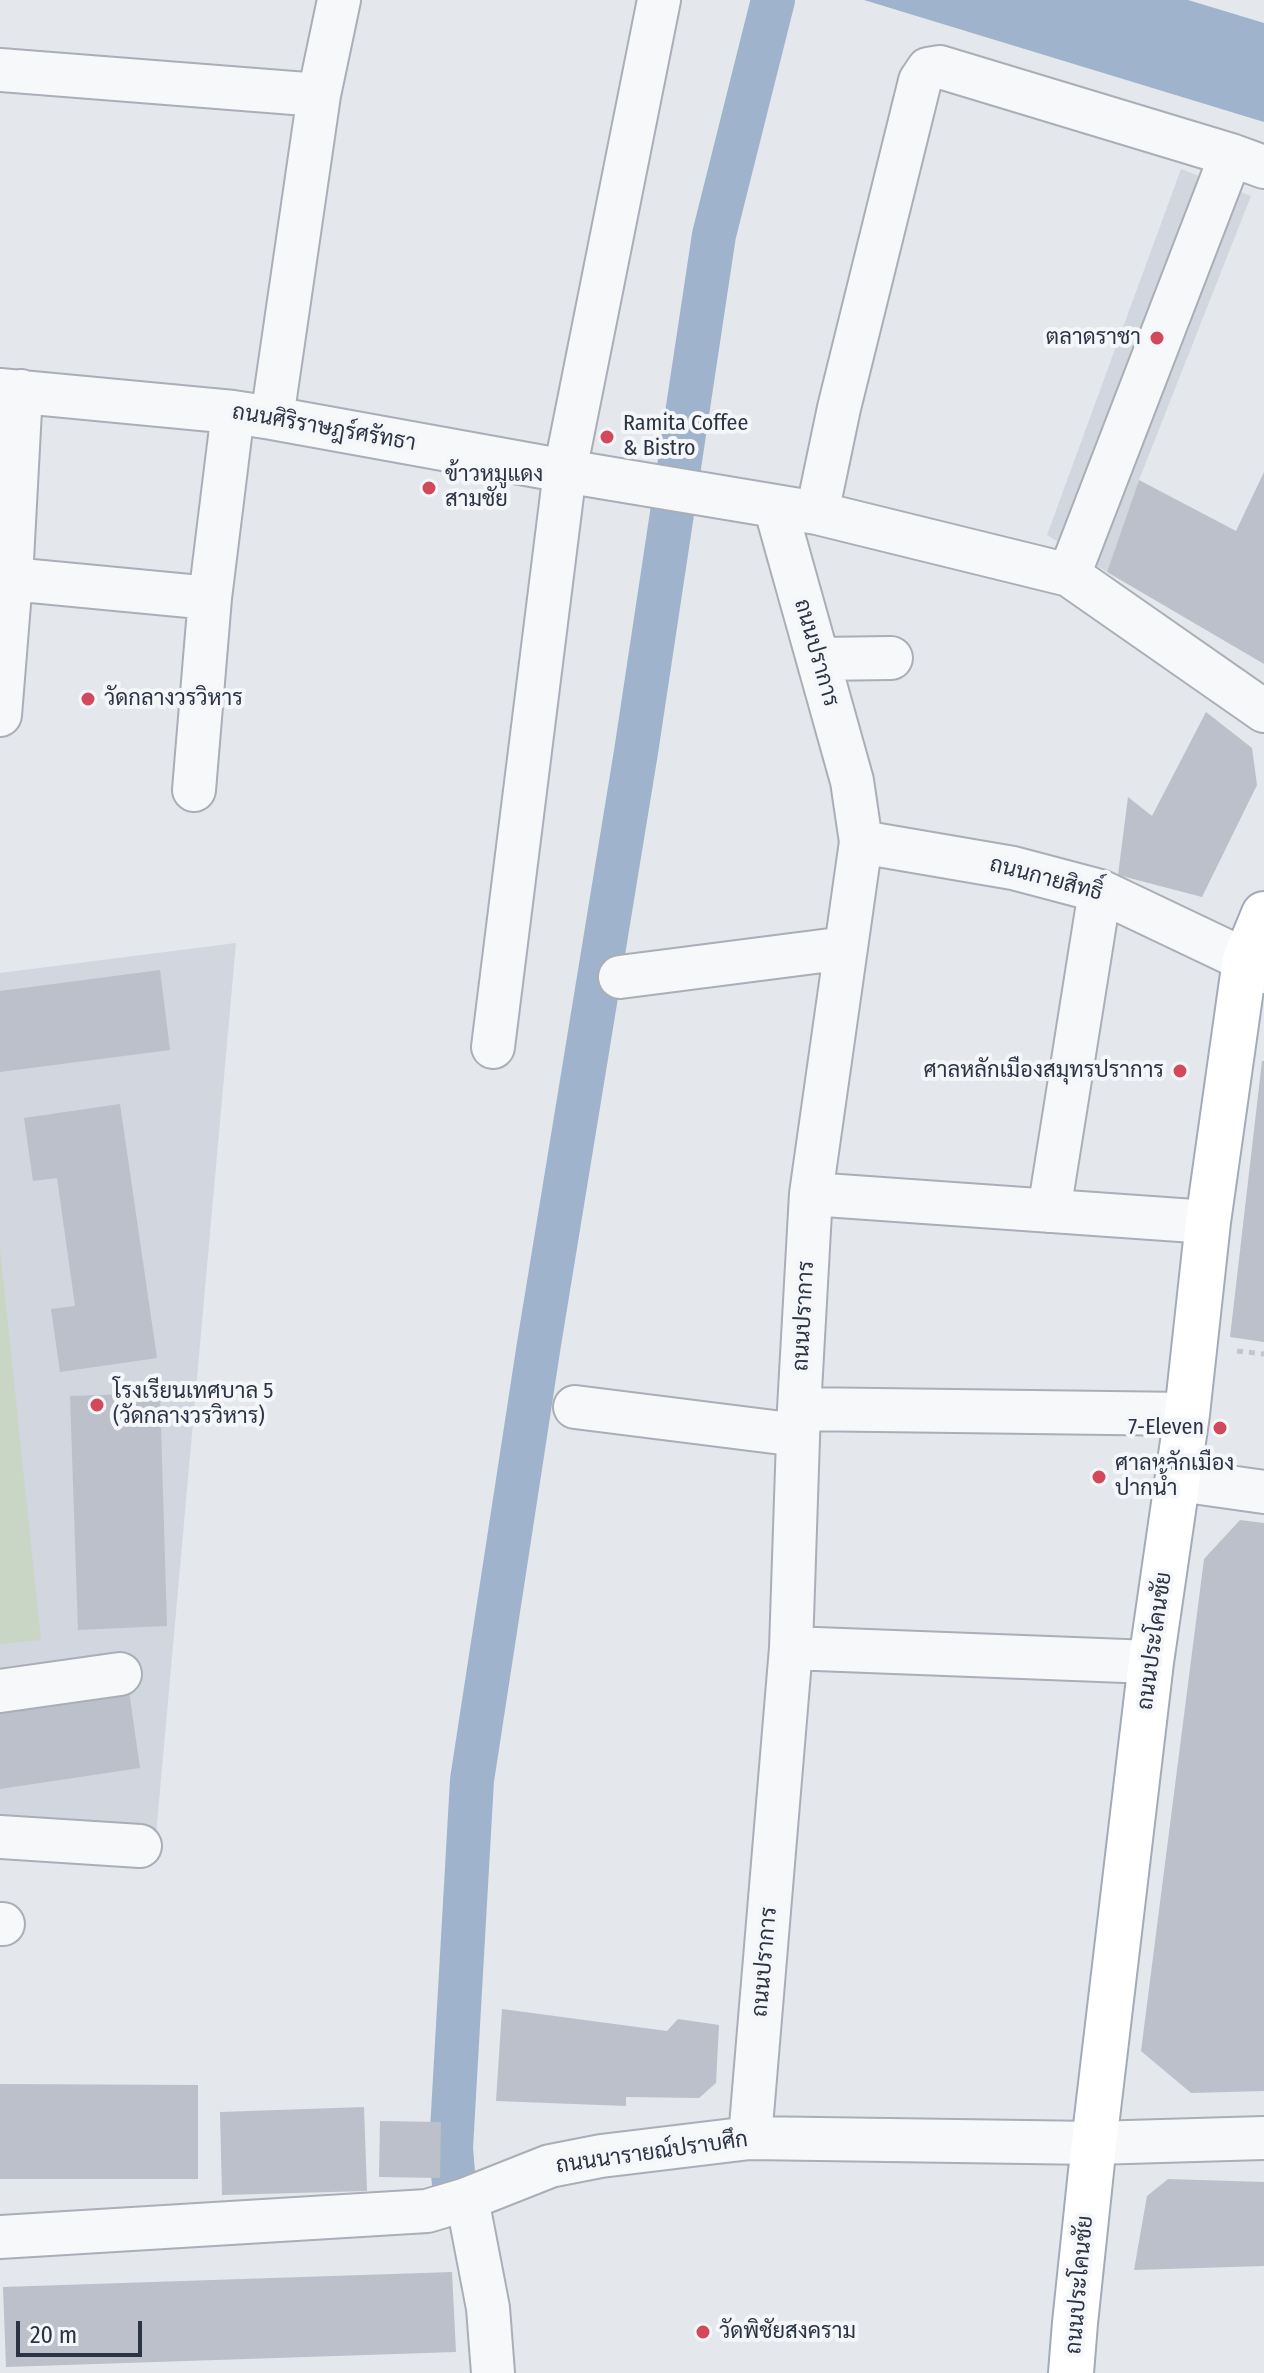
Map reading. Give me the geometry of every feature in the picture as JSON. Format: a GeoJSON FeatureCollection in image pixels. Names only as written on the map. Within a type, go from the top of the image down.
{"type":"FeatureCollection","features":[{"type":"Feature","properties":{"kind":"main road","name":"ถนนประโคนชัย"},"geometry":{"type":"LineString","coordinates":[[1071,2373],[1094,2143],[1151,1662],[1179,1480],[1208,1222],[1264,914]]}},
{"type":"Feature","properties":{"kind":"street"},"geometry":{"type":"LineString","coordinates":[[194,790],[210,598],[252,415],[339,0]]}},
{"type":"Feature","properties":{"kind":"street"},"geometry":{"type":"LineString","coordinates":[[493,1047],[565,471],[659,0]]}},
{"type":"Feature","properties":{"kind":"street"},"geometry":{"type":"LineString","coordinates":[[817,513],[839,408],[916,96],[920,81],[928,69],[940,67],[1248,161],[1069,575],[1264,711]]}},
{"type":"Feature","properties":{"kind":"street"},"geometry":{"type":"LineString","coordinates":[[0,70],[319,95]]}},
{"type":"Feature","properties":{"kind":"street"},"geometry":{"type":"LineString","coordinates":[[0,715],[11,579],[11,391]]}},
{"type":"Feature","properties":{"kind":"street","name":"ถนนศิริราษฎร์ศรัทธา"},"geometry":{"type":"LineString","coordinates":[[11,391],[252,415],[817,513],[1069,575]]}},
{"type":"Feature","properties":{"kind":"street","name":"ถนนปราการ"},"geometry":{"type":"LineString","coordinates":[[750,2138],[791,1648],[798,1422],[811,1194],[861,842],[852,781],[775,506]]}},
{"type":"Feature","properties":{"kind":"street"},"geometry":{"type":"LineString","coordinates":[[11,579],[210,598]]}},
{"type":"Feature","properties":{"kind":"street"},"geometry":{"type":"LineString","coordinates":[[818,659],[891,658]]}},
{"type":"Feature","properties":{"kind":"street","name":"ถนนกายสิทธิ์"},"geometry":{"type":"LineString","coordinates":[[861,842],[1013,868],[1100,891],[1255,966]]}},
{"type":"Feature","properties":{"kind":"street"},"geometry":{"type":"LineString","coordinates":[[1049,1211],[1100,891]]}},
{"type":"Feature","properties":{"kind":"street"},"geometry":{"type":"LineString","coordinates":[[620,977],[846,948]]}},
{"type":"Feature","properties":{"kind":"street"},"geometry":{"type":"LineString","coordinates":[[811,1194],[1208,1222]]}},
{"type":"Feature","properties":{"kind":"street"},"geometry":{"type":"LineString","coordinates":[[575,1407],[798,1422],[1187,1414]]}},
{"type":"Feature","properties":{"kind":"street"},"geometry":{"type":"LineString","coordinates":[[1179,1480],[1264,1492]]}},
{"type":"Feature","properties":{"kind":"street"},"geometry":{"type":"LineString","coordinates":[[791,1648],[1151,1662]]}},
{"type":"Feature","properties":{"kind":"street"},"geometry":{"type":"LineString","coordinates":[[0,1691],[120,1674]]}},
{"type":"Feature","properties":{"kind":"street"},"geometry":{"type":"LineString","coordinates":[[0,1837],[140,1846]]}},
{"type":"Feature","properties":{"kind":"street","name":"ถนนนารายณ์ปราบศึก"},"geometry":{"type":"LineString","coordinates":[[0,2237],[427,2211],[467,2199],[550,2166],[601,2156],[750,2138],[1094,2143],[1264,2138]]}},
{"type":"Feature","properties":{"kind":"street"},"geometry":{"type":"LineString","coordinates":[[467,2199],[488,2308],[493,2373]]}},
{"type":"Feature","properties":{"kind":"shaded area","name":"ตลาดราชา"},"geometry":{"type":"Polygon","coordinates":[[[1181,169],[1251,196],[1139,480],[1107,572],[1047,535],[1181,169]]]}},
{"type":"Feature","properties":{"kind":"shaded area","name":"โรงเรียนเทศบาล 5 (วัดกลางวรวิหาร)"},"geometry":{"type":"Polygon","coordinates":[[[236,943],[155,1846],[0,1837],[0,973],[236,943]]]}},
{"type":"Feature","properties":{"kind":"green space"},"geometry":{"type":"Polygon","coordinates":[[[0,1248],[41,1640],[0,1644],[0,1248]]]}},
{"type":"Feature","properties":{"kind":"water"},"geometry":{"type":"Polygon","coordinates":[[[864,0],[1188,0],[1264,23],[1264,122],[864,0]]]}},
{"type":"Feature","properties":{"kind":"building"},"geometry":{"type":"Polygon","coordinates":[[[1264,472],[1264,664],[1107,572],[1139,480],[1236,531],[1264,472]]]}},
{"type":"Feature","properties":{"kind":"building"},"geometry":{"type":"Polygon","coordinates":[[[1206,712],[1252,748],[1257,785],[1202,897],[1118,875],[1128,797],[1152,816],[1206,712]]]}},
{"type":"Feature","properties":{"kind":"building"},"geometry":{"type":"Polygon","coordinates":[[[160,970],[170,1050],[0,1072],[0,991],[160,970]]]}},
{"type":"Feature","properties":{"kind":"building"},"geometry":{"type":"Polygon","coordinates":[[[1264,1061],[1264,1342],[1230,1337],[1264,1061]]]}},
{"type":"Feature","properties":{"kind":"building"},"geometry":{"type":"Polygon","coordinates":[[[120,1104],[157,1358],[60,1372],[51,1309],[75,1306],[57,1178],[33,1181],[24,1118],[120,1104]]]}},
{"type":"Feature","properties":{"kind":"building"},"geometry":{"type":"Polygon","coordinates":[[[160,1393],[167,1626],[78,1630],[70,1396],[160,1393]]]}},
{"type":"Feature","properties":{"kind":"building"},"geometry":{"type":"Polygon","coordinates":[[[1240,1520],[1264,1523],[1264,2091],[1191,2093],[1141,2051],[1204,1559],[1240,1520]]]}},
{"type":"Feature","properties":{"kind":"building"},"geometry":{"type":"Polygon","coordinates":[[[128,1684],[140,1768],[0,1789],[0,1703],[128,1684]]]}},
{"type":"Feature","properties":{"kind":"building"},"geometry":{"type":"Polygon","coordinates":[[[502,2009],[667,2031],[678,2019],[719,2025],[716,2083],[699,2098],[626,2097],[626,2106],[496,2101],[502,2009]]]}},
{"type":"Feature","properties":{"kind":"building"},"geometry":{"type":"Polygon","coordinates":[[[0,2084],[198,2085],[198,2179],[0,2179],[0,2084]]]}},
{"type":"Feature","properties":{"kind":"building"},"geometry":{"type":"Polygon","coordinates":[[[364,2107],[367,2191],[222,2195],[220,2112],[364,2107]]]}},
{"type":"Feature","properties":{"kind":"building"},"geometry":{"type":"Polygon","coordinates":[[[380,2121],[441,2122],[440,2178],[379,2177],[380,2121]]]}},
{"type":"Feature","properties":{"kind":"building"},"geometry":{"type":"Polygon","coordinates":[[[1168,2179],[1264,2182],[1264,2266],[1134,2270],[1147,2196],[1168,2179]]]}},
{"type":"Feature","properties":{"kind":"building"},"geometry":{"type":"Polygon","coordinates":[[[452,2272],[456,2352],[6,2367],[3,2287],[452,2272]]]}},
{"type":"Feature","properties":{"kind":"waterway"},"geometry":{"type":"LineString","coordinates":[[454,2185],[451,2148],[472,1780],[539,1344],[636,752],[714,235],[773,0]]}},
{"type":"Feature","properties":{"kind":"place","name":"ตลาดราชา"},"geometry":{"type":"Point","coordinates":[1157,338]}},
{"type":"Feature","properties":{"kind":"place","name":"Ramita Coffee & Bistro"},"geometry":{"type":"Point","coordinates":[607,437]}},
{"type":"Feature","properties":{"kind":"place","name":"ข้าวหมูแดง สามชัย"},"geometry":{"type":"Point","coordinates":[429,488]}},
{"type":"Feature","properties":{"kind":"place","name":"วัดกลางวรวิหาร"},"geometry":{"type":"Point","coordinates":[88,699]}},
{"type":"Feature","properties":{"kind":"place","name":"ศาลหลักเมืองสมุทรปราการ"},"geometry":{"type":"Point","coordinates":[1180,1071]}},
{"type":"Feature","properties":{"kind":"place","name":"โรงเรียนเทศบาล 5 (วัดกลางวรวิหาร)"},"geometry":{"type":"Point","coordinates":[97,1405]}},
{"type":"Feature","properties":{"kind":"place","name":"7-Eleven"},"geometry":{"type":"Point","coordinates":[1220,1428]}},
{"type":"Feature","properties":{"kind":"place","name":"ศาลหลักเมือง ปากน้ำ"},"geometry":{"type":"Point","coordinates":[1099,1477]}},
{"type":"Feature","properties":{"kind":"place","name":"วัดพิชัยสงคราม"},"geometry":{"type":"Point","coordinates":[703,2332]}}]}
